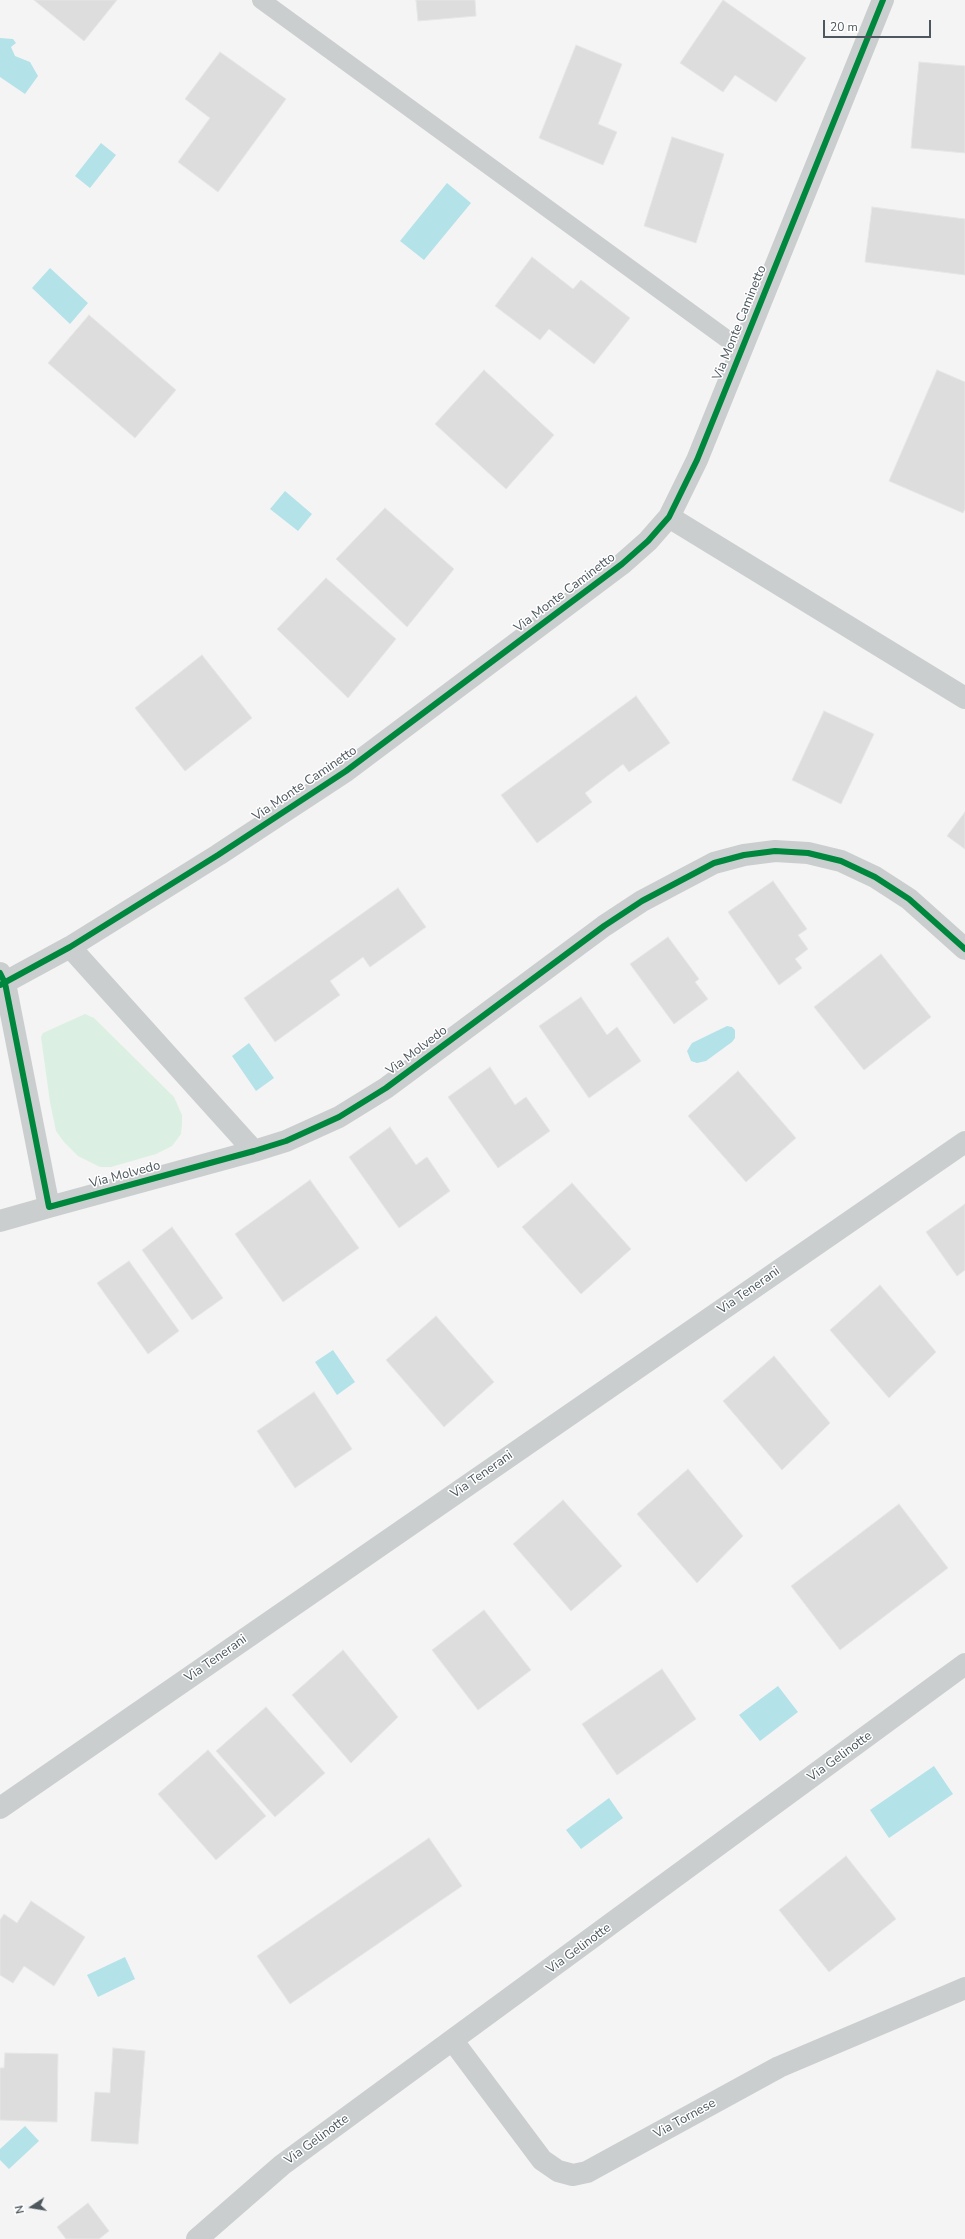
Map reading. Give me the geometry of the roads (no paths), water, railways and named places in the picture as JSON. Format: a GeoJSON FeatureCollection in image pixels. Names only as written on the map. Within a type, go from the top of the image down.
{"type":"FeatureCollection","features":[{"type":"Feature","properties":{"kind":"street","name":"Via Monte Caminetto"},"geometry":{"type":"LineString","coordinates":[[2,980],[70,947],[218,855],[346,771],[622,564],[648,541],[669,517],[697,460],[883,0]]}},
{"type":"Feature","properties":{"kind":"street"},"geometry":{"type":"LineString","coordinates":[[669,517],[965,698]]}},
{"type":"Feature","properties":{"kind":"street","name":"Via Molvedo"},"geometry":{"type":"LineString","coordinates":[[0,1221],[254,1151],[314,1129],[356,1108],[386,1088],[604,926],[678,880],[714,863],[744,855],[775,851],[808,853],[841,861],[875,877],[909,899],[965,949]]}},
{"type":"Feature","properties":{"kind":"street"},"geometry":{"type":"LineString","coordinates":[[70,947],[254,1151]]}},
{"type":"Feature","properties":{"kind":"street"},"geometry":{"type":"LineString","coordinates":[[2,980],[49,1207]]}},
{"type":"Feature","properties":{"kind":"street","name":"Via Tenerani"},"geometry":{"type":"LineString","coordinates":[[0,1808],[965,1142]]}},
{"type":"Feature","properties":{"kind":"street","name":"Via Gelinotte"},"geometry":{"type":"LineString","coordinates":[[197,2239],[282,2165],[453,2042],[965,1664]]}},
{"type":"Feature","properties":{"kind":"street","name":"Via Tornese"},"geometry":{"type":"LineString","coordinates":[[453,2042],[542,2160],[558,2171],[573,2175],[587,2172],[779,2067],[965,1988]]}},
{"type":"Feature","properties":{"kind":"lane"},"geometry":{"type":"LineString","coordinates":[[261,0],[742,350]]}},
{"type":"Feature","properties":{"kind":"water"},"geometry":{"type":"Polygon","coordinates":[[[0,38],[13,39],[16,43],[11,47],[15,56],[30,62],[38,76],[25,94],[0,77],[0,38]]]}},
{"type":"Feature","properties":{"kind":"water"},"geometry":{"type":"Polygon","coordinates":[[[101,143],[116,155],[90,188],[75,176],[101,143]]]}},
{"type":"Feature","properties":{"kind":"water"},"geometry":{"type":"Polygon","coordinates":[[[447,183],[471,203],[424,260],[400,241],[447,183]]]}},
{"type":"Feature","properties":{"kind":"water"},"geometry":{"type":"Polygon","coordinates":[[[50,268],[88,303],[70,324],[32,288],[50,268]]]}},
{"type":"Feature","properties":{"kind":"water"},"geometry":{"type":"Polygon","coordinates":[[[285,491],[312,514],[298,531],[270,509],[285,491]]]}},
{"type":"Feature","properties":{"kind":"water"},"geometry":{"type":"Polygon","coordinates":[[[727,1026],[732,1027],[735,1030],[735,1038],[732,1042],[706,1061],[697,1063],[691,1061],[687,1051],[692,1043],[727,1026]]]}},
{"type":"Feature","properties":{"kind":"water"},"geometry":{"type":"Polygon","coordinates":[[[249,1043],[274,1078],[256,1091],[232,1056],[249,1043]]]}},
{"type":"Feature","properties":{"kind":"water"},"geometry":{"type":"Polygon","coordinates":[[[333,1350],[355,1382],[337,1395],[315,1362],[333,1350]]]}},
{"type":"Feature","properties":{"kind":"water"},"geometry":{"type":"Polygon","coordinates":[[[778,1686],[798,1712],[760,1741],[739,1715],[778,1686]]]}},
{"type":"Feature","properties":{"kind":"water"},"geometry":{"type":"Polygon","coordinates":[[[934,1766],[953,1794],[889,1838],[870,1810],[934,1766]]]}},
{"type":"Feature","properties":{"kind":"water"},"geometry":{"type":"Polygon","coordinates":[[[609,1798],[623,1818],[581,1849],[566,1830],[609,1798]]]}},
{"type":"Feature","properties":{"kind":"water"},"geometry":{"type":"Polygon","coordinates":[[[125,1957],[135,1979],[98,1997],[87,1975],[125,1957]]]}},
{"type":"Feature","properties":{"kind":"water"},"geometry":{"type":"Polygon","coordinates":[[[25,2126],[39,2141],[9,2169],[0,2160],[0,2149],[25,2126]]]}}]}
